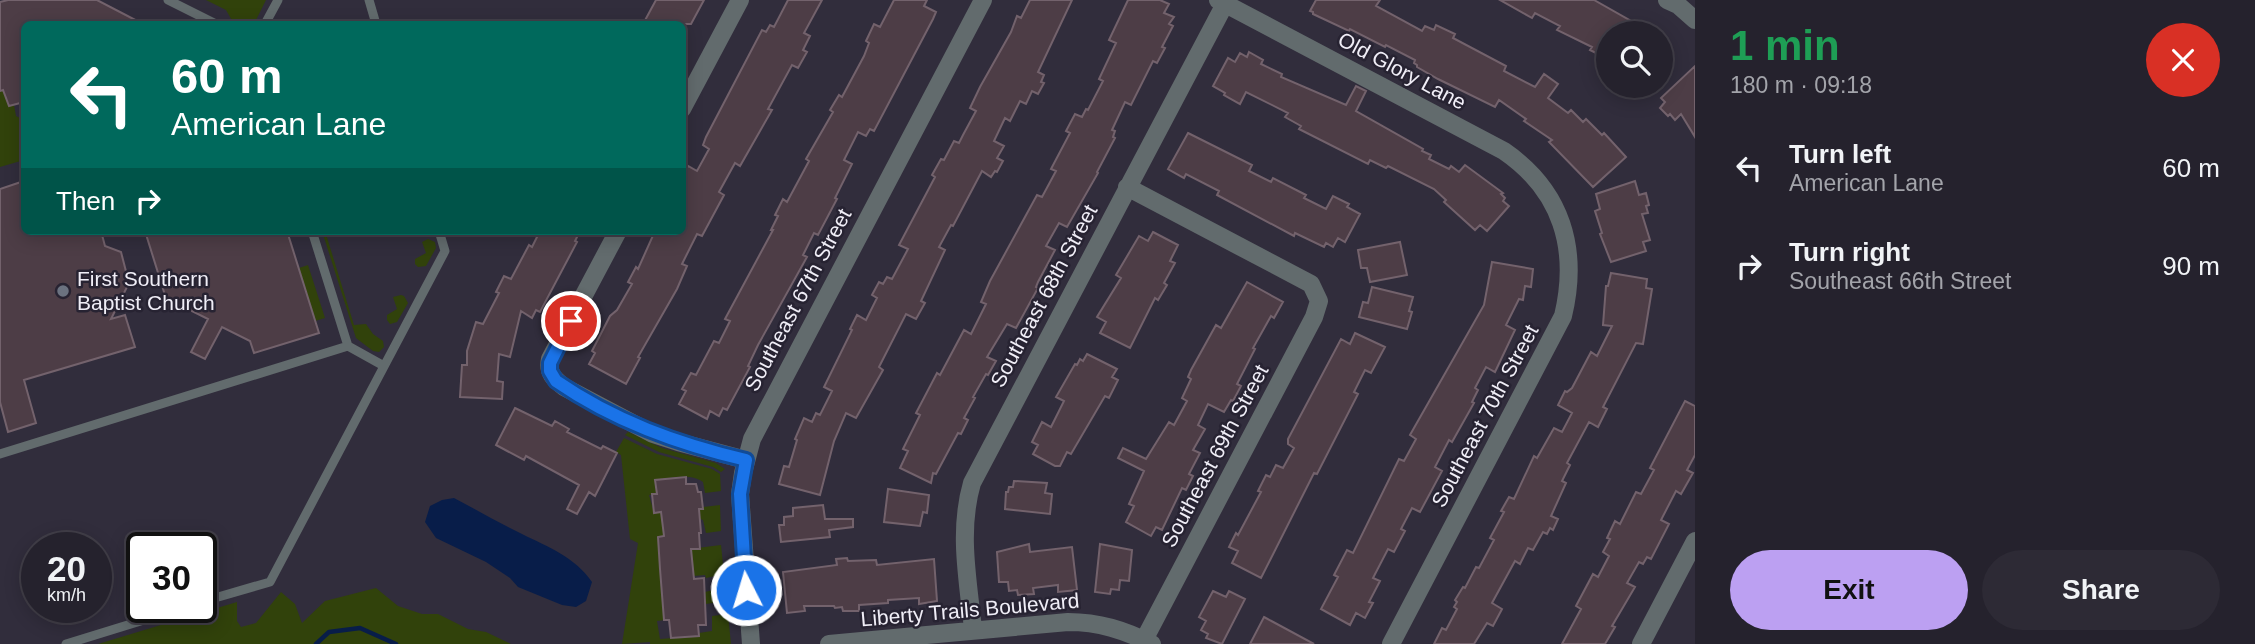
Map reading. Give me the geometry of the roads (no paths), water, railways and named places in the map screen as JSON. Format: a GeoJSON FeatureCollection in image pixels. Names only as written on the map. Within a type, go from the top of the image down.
{"type":"FeatureCollection","features":[{"type":"Feature","properties":{"kind":"street"},"geometry":{"type":"LineString","coordinates":[[686,101],[740,0]]}},
{"type":"Feature","properties":{"kind":"street","name":"Southeast 67th Street"},"geometry":{"type":"LineString","coordinates":[[751,644],[740,494],[746,460],[766,409],[983,0]]}},
{"type":"Feature","properties":{"kind":"street"},"geometry":{"type":"LineString","coordinates":[[1667,0],[1678,5],[1695,20]]}},
{"type":"Feature","properties":{"kind":"street","name":"Southeast 68th Street"},"geometry":{"type":"LineString","coordinates":[[973,629],[964,533],[972,483],[1223,1]]}},
{"type":"Feature","properties":{"kind":"street","name":"Old Glory Lane"},"geometry":{"type":"LineString","coordinates":[[1223,1],[1504,151],[1530,172],[1551,199]]}},
{"type":"Feature","properties":{"kind":"street","name":"Southeast 69th Street"},"geometry":{"type":"LineString","coordinates":[[1127,187],[1311,284],[1320,301],[1318,310],[1148,642]]}},
{"type":"Feature","properties":{"kind":"street","name":"Southeast 70th Street"},"geometry":{"type":"LineString","coordinates":[[1391,644],[1563,316],[1570,262],[1564,233],[1551,199]]}},
{"type":"Feature","properties":{"kind":"street"},"geometry":{"type":"LineString","coordinates":[[616,235],[553,353],[550,371],[552,376],[564,387],[653,433],[746,460]]}},
{"type":"Feature","properties":{"kind":"street"},"geometry":{"type":"LineString","coordinates":[[1641,644],[1695,541]]}},
{"type":"Feature","properties":{"kind":"street","name":"Liberty Trails Boulevard"},"geometry":{"type":"LineString","coordinates":[[830,644],[973,629],[1085,622],[1118,628],[1148,642]]}},
{"type":"Feature","properties":{"kind":"lane"},"geometry":{"type":"LineString","coordinates":[[168,0],[210,21]]}},
{"type":"Feature","properties":{"kind":"lane"},"geometry":{"type":"LineString","coordinates":[[267,21],[278,0]]}},
{"type":"Feature","properties":{"kind":"lane"},"geometry":{"type":"LineString","coordinates":[[369,0],[375,21]]}},
{"type":"Feature","properties":{"kind":"lane"},"geometry":{"type":"LineString","coordinates":[[313,235],[348,346],[384,366]]}},
{"type":"Feature","properties":{"kind":"lane"},"geometry":{"type":"LineString","coordinates":[[217,598],[270,582],[445,251],[440,235]]}},
{"type":"Feature","properties":{"kind":"lane"},"geometry":{"type":"LineString","coordinates":[[0,454],[348,346]]}},
{"type":"Feature","properties":{"kind":"lane"},"geometry":{"type":"LineString","coordinates":[[66,644],[134,623]]}},
{"type":"Feature","properties":{"kind":"water"},"geometry":{"type":"Polygon","coordinates":[[[454,498],[551,548],[578,566],[592,582],[586,601],[576,607],[562,605],[518,587],[510,578],[486,562],[436,538],[425,522],[430,506],[454,498]]]}},
{"type":"Feature","properties":{"kind":"waterway"},"geometry":{"type":"LineString","coordinates":[[316,644],[329,632],[360,628],[396,644]]}},
{"type":"Feature","properties":{"kind":"place","name":"First Southern Baptist Church"},"geometry":{"type":"Point","coordinates":[63,291]}}]}
